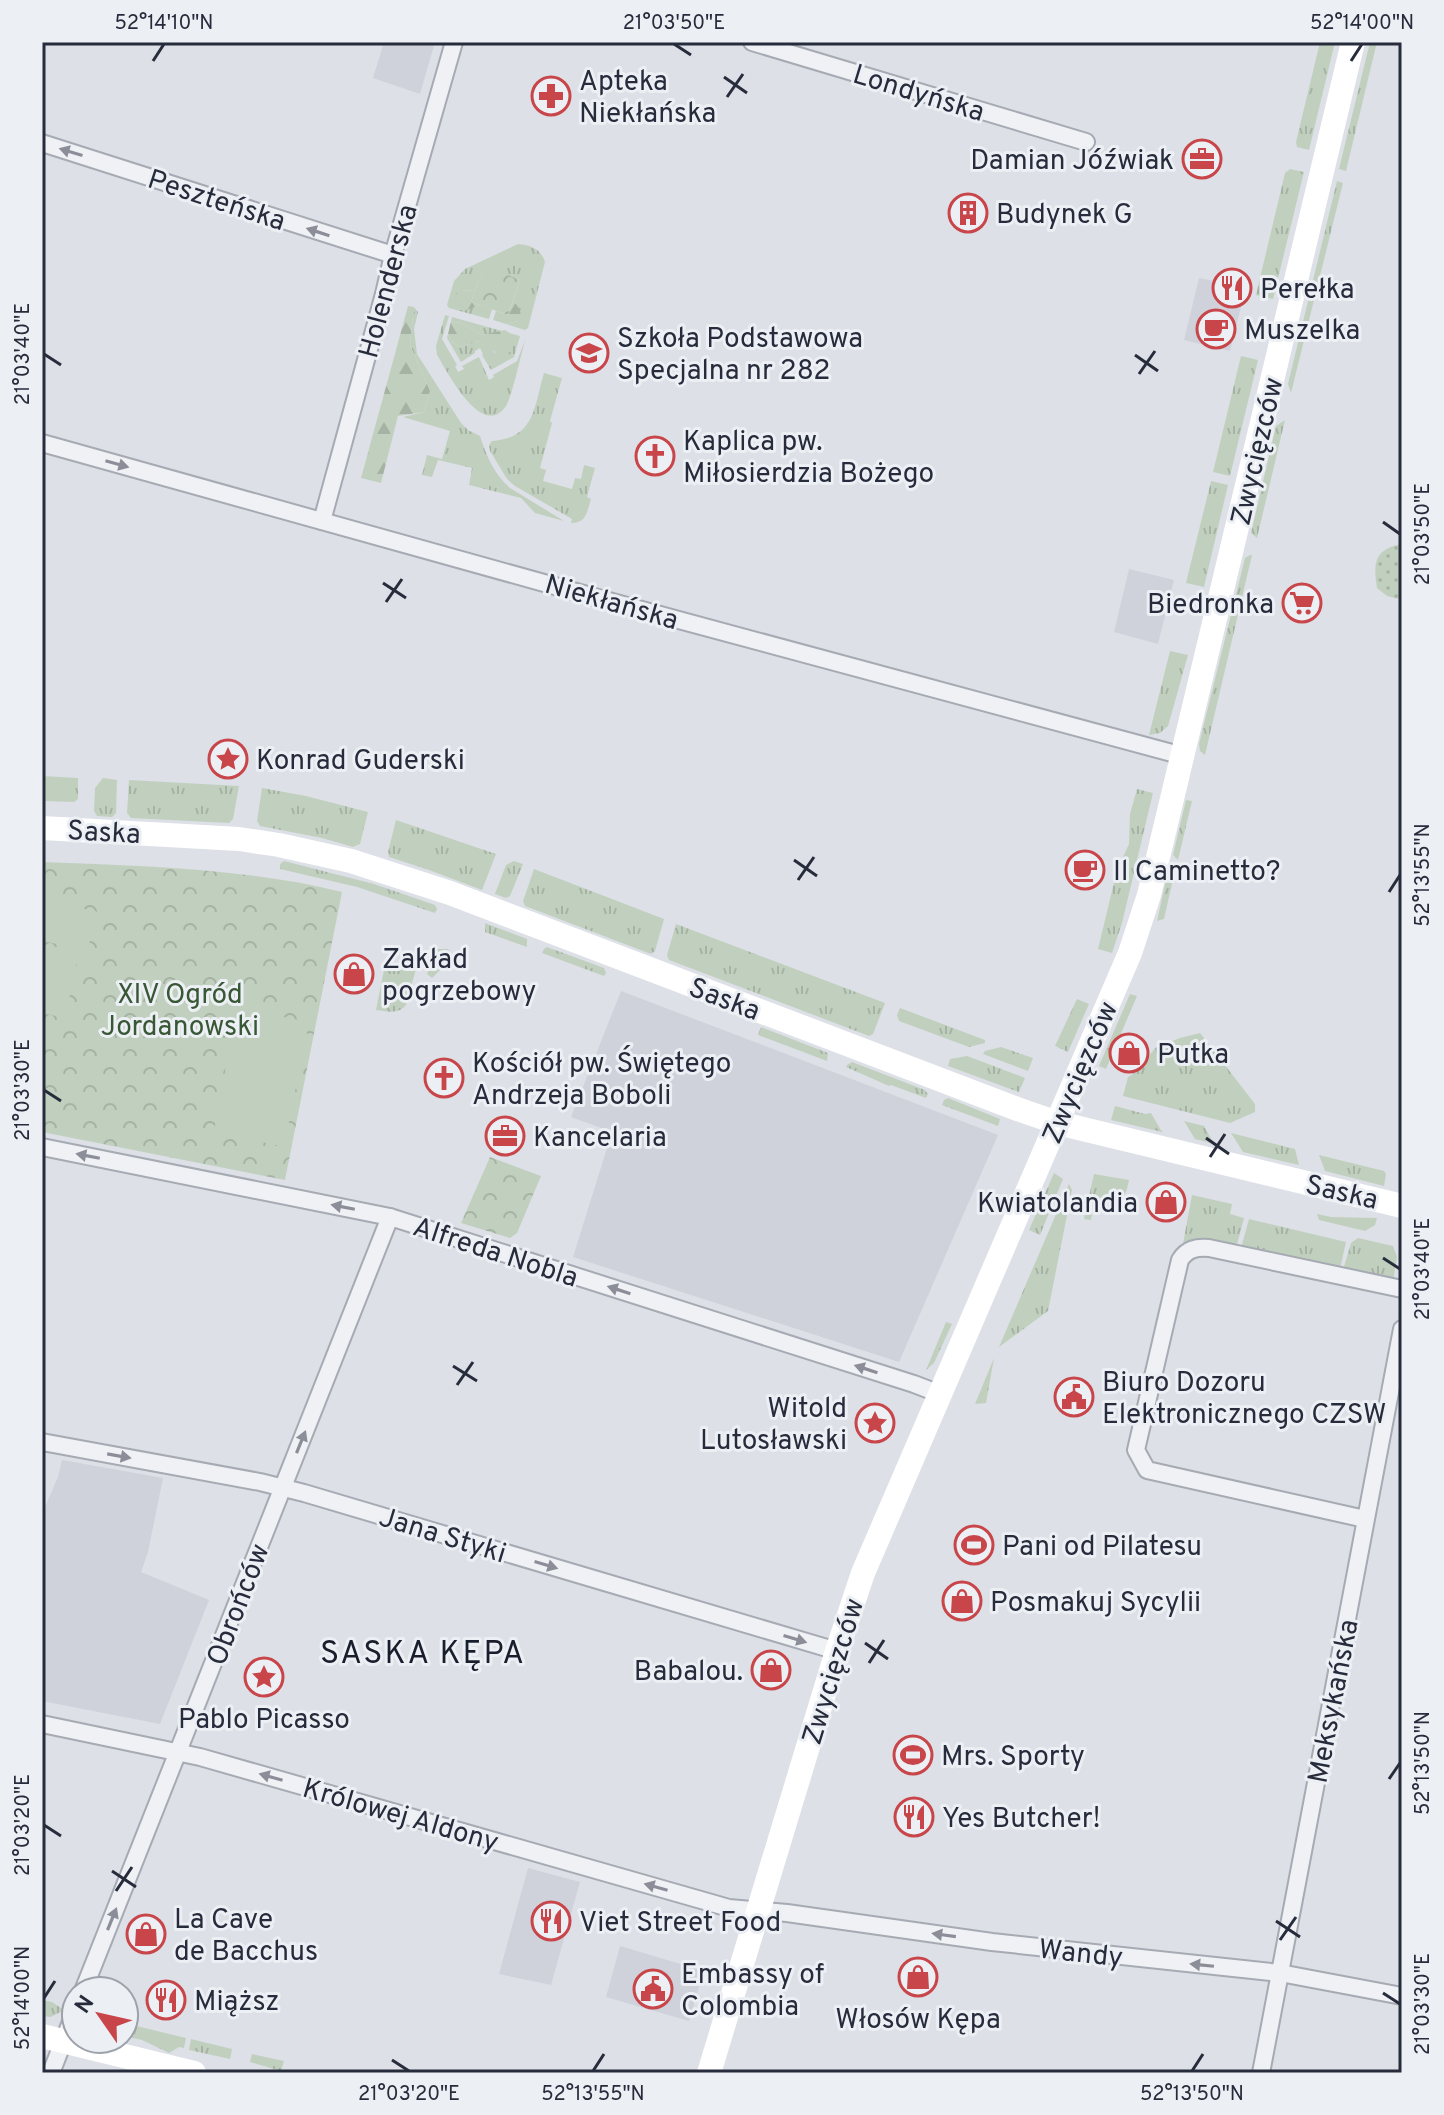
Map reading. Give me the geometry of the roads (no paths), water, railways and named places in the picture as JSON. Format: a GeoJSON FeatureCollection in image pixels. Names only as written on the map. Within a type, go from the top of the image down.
{"type":"FeatureCollection","features":[{"type":"Feature","properties":{"kind":"street","name":"Holenderska"},"geometry":{"type":"LineString","coordinates":[[322,521],[454,42]]}},
{"type":"Feature","properties":{"kind":"street","name":"Londyńska"},"geometry":{"type":"LineString","coordinates":[[752,42],[1086,142]]}},
{"type":"Feature","properties":{"kind":"street","name":"Zwycięzców"},"geometry":{"type":"LineString","coordinates":[[709,2073],[863,1573],[1130,953],[1149,895],[1353,42]]}},
{"type":"Feature","properties":{"kind":"street","name":"Peszteńska"},"geometry":{"type":"LineString","coordinates":[[42,143],[393,255]]}},
{"type":"Feature","properties":{"kind":"street","name":"Niekłańska"},"geometry":{"type":"LineString","coordinates":[[42,443],[1183,756]]}},
{"type":"Feature","properties":{"kind":"street","name":"Saska"},"geometry":{"type":"LineString","coordinates":[[42,828],[239,839],[292,848],[381,870],[450,893],[1058,1123],[1402,1206]]}},
{"type":"Feature","properties":{"kind":"street","name":"Alfreda Nobla"},"geometry":{"type":"LineString","coordinates":[[42,1147],[390,1217],[940,1394]]}},
{"type":"Feature","properties":{"kind":"street","name":"Obrońców"},"geometry":{"type":"LineString","coordinates":[[89,1975],[390,1217]]}},
{"type":"Feature","properties":{"kind":"street"},"geometry":{"type":"LineString","coordinates":[[1365,1519],[1147,1470],[1136,1450],[1180,1260],[1188,1251],[1209,1248],[1402,1289]]}},
{"type":"Feature","properties":{"kind":"street","name":"Meksykańska"},"geometry":{"type":"LineString","coordinates":[[1261,2073],[1402,1329]]}},
{"type":"Feature","properties":{"kind":"street","name":"Jana Styki"},"geometry":{"type":"LineString","coordinates":[[42,1442],[283,1488],[837,1651]]}},
{"type":"Feature","properties":{"kind":"street","name":"Królowej Aldony"},"geometry":{"type":"LineString","coordinates":[[42,1724],[215,1761],[729,1908],[759,1910]]}},
{"type":"Feature","properties":{"kind":"street","name":"Wandy"},"geometry":{"type":"LineString","coordinates":[[759,1910],[1007,1943],[1280,1973],[1402,1996]]}},
{"type":"Feature","properties":{"kind":"street"},"geometry":{"type":"LineString","coordinates":[[51,2073],[53,2038],[194,2073]]}},
{"type":"Feature","properties":{"kind":"place","name":"Apteka Niekłańska"},"geometry":{"type":"Point","coordinates":[551,96]}},
{"type":"Feature","properties":{"kind":"place","name":"Damian Jóźwiak"},"geometry":{"type":"Point","coordinates":[1202,159]}},
{"type":"Feature","properties":{"kind":"place","name":"Budynek G"},"geometry":{"type":"Point","coordinates":[968,213]}},
{"type":"Feature","properties":{"kind":"place","name":"Perełka"},"geometry":{"type":"Point","coordinates":[1232,288]}},
{"type":"Feature","properties":{"kind":"place","name":"Muszelka"},"geometry":{"type":"Point","coordinates":[1216,329]}},
{"type":"Feature","properties":{"kind":"place","name":"Szkoła Podstawowa Specjalna nr 282"},"geometry":{"type":"Point","coordinates":[589,353]}},
{"type":"Feature","properties":{"kind":"place","name":"Kaplica pw. Miłosierdzia Bożego"},"geometry":{"type":"Point","coordinates":[655,456]}},
{"type":"Feature","properties":{"kind":"place","name":"Biedronka"},"geometry":{"type":"Point","coordinates":[1302,603]}},
{"type":"Feature","properties":{"kind":"place","name":"Konrad Guderski"},"geometry":{"type":"Point","coordinates":[228,759]}},
{"type":"Feature","properties":{"kind":"place","name":"Il Caminetto?"},"geometry":{"type":"Point","coordinates":[1085,870]}},
{"type":"Feature","properties":{"kind":"place","name":"Zakład pogrzebowy"},"geometry":{"type":"Point","coordinates":[354,974]}},
{"type":"Feature","properties":{"kind":"place","name":"Putka"},"geometry":{"type":"Point","coordinates":[1129,1053]}},
{"type":"Feature","properties":{"kind":"place","name":"Kościół pw. Świętego Andrzeja Boboli"},"geometry":{"type":"Point","coordinates":[444,1078]}},
{"type":"Feature","properties":{"kind":"place","name":"Kancelaria"},"geometry":{"type":"Point","coordinates":[505,1136]}},
{"type":"Feature","properties":{"kind":"place","name":"Kwiatolandia"},"geometry":{"type":"Point","coordinates":[1166,1202]}},
{"type":"Feature","properties":{"kind":"place","name":"Biuro Dozoru Elektronicznego CZSW"},"geometry":{"type":"Point","coordinates":[1074,1397]}},
{"type":"Feature","properties":{"kind":"place","name":"Witold Lutosławski"},"geometry":{"type":"Point","coordinates":[875,1423]}},
{"type":"Feature","properties":{"kind":"place","name":"Pani od Pilatesu"},"geometry":{"type":"Point","coordinates":[974,1545]}},
{"type":"Feature","properties":{"kind":"place","name":"Posmakuj Sycylii"},"geometry":{"type":"Point","coordinates":[962,1601]}},
{"type":"Feature","properties":{"kind":"place","name":"Babalou."},"geometry":{"type":"Point","coordinates":[771,1670]}},
{"type":"Feature","properties":{"kind":"place","name":"Pablo Picasso"},"geometry":{"type":"Point","coordinates":[264,1677]}},
{"type":"Feature","properties":{"kind":"place","name":"Mrs. Sporty"},"geometry":{"type":"Point","coordinates":[913,1755]}},
{"type":"Feature","properties":{"kind":"place","name":"Yes Butcher!"},"geometry":{"type":"Point","coordinates":[914,1817]}},
{"type":"Feature","properties":{"kind":"place","name":"Viet Street Food"},"geometry":{"type":"Point","coordinates":[551,1921]}},
{"type":"Feature","properties":{"kind":"place","name":"La Cave de Bacchus"},"geometry":{"type":"Point","coordinates":[146,1934]}},
{"type":"Feature","properties":{"kind":"place","name":"Włosów Kępa"},"geometry":{"type":"Point","coordinates":[918,1977]}},
{"type":"Feature","properties":{"kind":"place","name":"Embassy of Colombia"},"geometry":{"type":"Point","coordinates":[653,1989]}},
{"type":"Feature","properties":{"kind":"place","name":"Miąższ"},"geometry":{"type":"Point","coordinates":[166,2000]}},
{"type":"Feature","properties":{"kind":"district","name":"SASKA KĘPA"},"geometry":{"type":"Point","coordinates":[423,1652]}},
{"type":"Feature","properties":{"kind":"park label","name":"XIV Ogród Jordanowski"},"geometry":{"type":"Point","coordinates":[180,1009]}}]}
